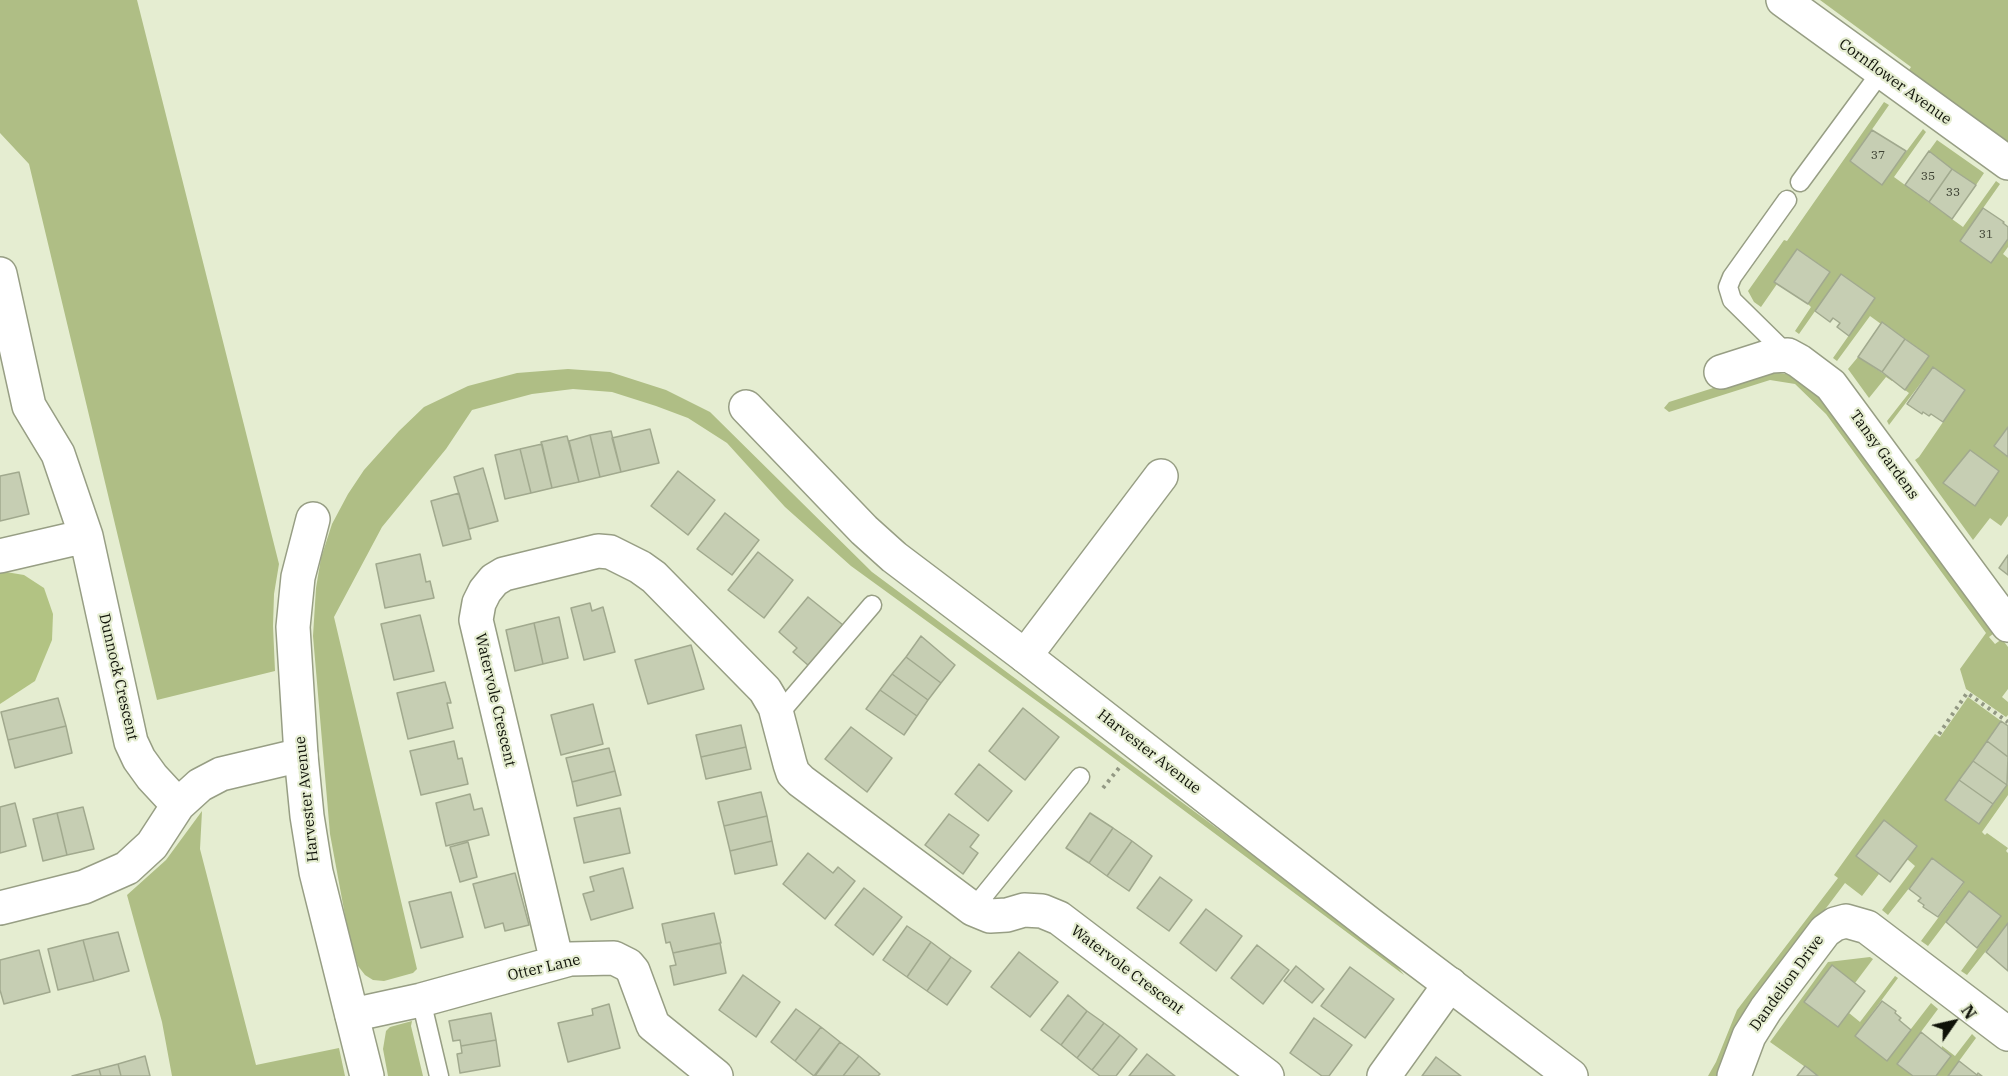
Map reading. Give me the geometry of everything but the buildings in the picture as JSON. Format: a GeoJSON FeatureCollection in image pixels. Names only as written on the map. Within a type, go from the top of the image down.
{"type":"FeatureCollection","features":[{"type":"Feature","properties":{"kind":"street","name":"Cornflower Avenue"},"geometry":{"type":"LineString","coordinates":[[1783,0],[2008,163]]}},
{"type":"Feature","properties":{"kind":"street","name":"Dunnock Crescent"},"geometry":{"type":"LineString","coordinates":[[0,274],[29,406],[58,454],[86,536],[131,742],[152,777],[178,805]]}},
{"type":"Feature","properties":{"kind":"street"},"geometry":{"type":"LineString","coordinates":[[1721,372],[1771,356],[1788,356]]}},
{"type":"Feature","properties":{"kind":"street","name":"Tansy Gardens"},"geometry":{"type":"LineString","coordinates":[[1788,356],[1821,376],[1840,396],[2008,625]]}},
{"type":"Feature","properties":{"kind":"street","name":"Harvester Avenue"},"geometry":{"type":"LineString","coordinates":[[746,406],[857,523],[894,557],[1571,1076]]}},
{"type":"Feature","properties":{"kind":"street"},"geometry":{"type":"LineString","coordinates":[[1024,656],[1161,476]]}},
{"type":"Feature","properties":{"kind":"street","name":"Harvester Avenue"},"geometry":{"type":"LineString","coordinates":[[313,519],[298,577],[293,627],[301,755],[307,816],[316,872],[366,1076]]}},
{"type":"Feature","properties":{"kind":"street"},"geometry":{"type":"LineString","coordinates":[[0,556],[86,536]]}},
{"type":"Feature","properties":{"kind":"street","name":"Watervole Crescent"},"geometry":{"type":"LineString","coordinates":[[557,962],[476,620],[479,603],[490,586],[504,574],[598,551],[610,552],[654,577],[765,690],[778,715],[793,773],[801,781],[973,909],[990,916],[1007,915],[1024,910],[1042,911],[1059,918],[1267,1076]]}},
{"type":"Feature","properties":{"kind":"street"},"geometry":{"type":"LineString","coordinates":[[0,908],[84,887],[127,868],[152,845],[178,805],[200,785],[222,774],[301,755]]}},
{"type":"Feature","properties":{"kind":"street","name":"Dandelion Drive"},"geometry":{"type":"LineString","coordinates":[[1734,1076],[1754,1026],[1766,1009],[1825,932],[1835,924],[1846,921],[1867,927],[2008,1034]]}},
{"type":"Feature","properties":{"kind":"street","name":"Otter Lane"},"geometry":{"type":"LineString","coordinates":[[352,1015],[421,1000],[570,958],[608,957],[621,960],[633,971],[653,1025],[716,1076]]}},
{"type":"Feature","properties":{"kind":"street"},"geometry":{"type":"LineString","coordinates":[[1384,1076],[1450,984]]}},
{"type":"Feature","properties":{"kind":"lane"},"geometry":{"type":"LineString","coordinates":[[1800,182],[1881,72]]}},
{"type":"Feature","properties":{"kind":"lane"},"geometry":{"type":"LineString","coordinates":[[1787,200],[1732,277],[1728,287],[1736,305],[1788,356]]}},
{"type":"Feature","properties":{"kind":"lane"},"geometry":{"type":"LineString","coordinates":[[778,715],[872,605]]}},
{"type":"Feature","properties":{"kind":"lane"},"geometry":{"type":"LineString","coordinates":[[973,909],[1080,777]]}},
{"type":"Feature","properties":{"kind":"lane"},"geometry":{"type":"LineString","coordinates":[[421,1000],[438,1076]]}},
{"type":"Feature","properties":{"kind":"path"},"geometry":{"type":"LineString","coordinates":[[1939,734],[1967,693],[2008,722]]}},
{"type":"Feature","properties":{"kind":"green space"},"geometry":{"type":"Polygon","coordinates":[[[0,0],[137,0],[279,564],[274,594],[275,671],[157,700],[29,164],[0,133],[0,0]]]}},
{"type":"Feature","properties":{"kind":"green space"},"geometry":{"type":"Polygon","coordinates":[[[1820,0],[2008,0],[2008,147],[1904,78],[1911,67],[1820,0]]]}},
{"type":"Feature","properties":{"kind":"green space"},"geometry":{"type":"Polygon","coordinates":[[[1884,102],[1889,105],[1850,161],[1882,184],[1923,129],[1926,132],[1894,177],[1963,227],[1996,181],[2000,184],[1960,241],[1991,263],[2008,239],[2008,247],[2003,254],[2008,258],[2008,427],[1994,446],[2008,457],[2008,516],[2001,526],[1990,518],[1973,540],[1915,460],[1965,390],[1933,367],[1889,425],[1887,421],[1909,393],[1905,390],[1929,356],[1870,316],[1837,361],[1833,358],[1875,298],[1841,274],[1799,334],[1795,331],[1811,307],[1808,304],[1830,272],[1797,249],[1774,282],[1777,284],[1761,307],[1754,302],[1748,291],[1784,240],[1787,241],[1884,102]],[[1970,450],[1944,483],[1975,505],[1999,471],[1970,450]]]}},
{"type":"Feature","properties":{"kind":"green space"},"geometry":{"type":"Polygon","coordinates":[[[1937,140],[1984,173],[1976,185],[1929,151],[1937,140]]]}},
{"type":"Feature","properties":{"kind":"green space"},"geometry":{"type":"Polygon","coordinates":[[[1858,357],[1893,380],[1886,377],[1869,398],[1848,369],[1858,357]]]}},
{"type":"Feature","properties":{"kind":"green space"},"geometry":{"type":"Polygon","coordinates":[[[568,369],[610,372],[666,390],[710,412],[872,572],[1327,910],[1391,959],[1404,975],[1063,720],[851,566],[785,507],[727,443],[688,418],[656,406],[612,392],[573,389],[532,394],[472,410],[446,449],[382,527],[334,617],[417,969],[413,973],[384,981],[373,980],[365,975],[358,966],[349,937],[330,834],[313,636],[316,588],[321,558],[332,524],[364,470],[424,407],[468,386],[517,373],[568,369]]]}},
{"type":"Feature","properties":{"kind":"green space"},"geometry":{"type":"Polygon","coordinates":[[[1767,371],[1798,376],[1811,385],[1997,631],[1989,637],[1995,644],[2002,639],[2008,647],[2008,689],[2002,697],[2008,702],[2006,717],[1966,689],[1960,669],[1986,633],[1826,414],[1795,384],[1770,380],[1669,412],[1664,408],[1669,402],[1767,371]]]}},
{"type":"Feature","properties":{"kind":"green space"},"geometry":{"type":"Polygon","coordinates":[[[0,571],[24,575],[44,588],[53,614],[52,640],[35,681],[0,704],[0,571]]]}},
{"type":"Feature","properties":{"kind":"green space"},"geometry":{"type":"Polygon","coordinates":[[[1968,697],[2001,721],[1945,800],[1979,824],[2008,784],[2008,795],[1982,832],[2008,848],[2006,851],[2008,853],[2008,923],[1967,975],[1961,971],[2001,916],[1969,892],[1928,946],[1921,941],[1964,883],[1932,859],[1888,915],[1882,910],[1915,866],[1907,859],[1917,846],[1884,820],[1857,856],[1879,874],[1862,896],[1845,883],[1753,1005],[1720,1076],[1708,1076],[1737,1010],[1838,878],[1834,875],[1935,734],[1940,737],[1968,697]]]}},
{"type":"Feature","properties":{"kind":"green space"},"geometry":{"type":"Polygon","coordinates":[[[202,811],[200,849],[256,1065],[339,1048],[345,1076],[172,1076],[162,1022],[127,895],[166,860],[202,811]]]}},
{"type":"Feature","properties":{"kind":"green space"},"geometry":{"type":"Polygon","coordinates":[[[1870,957],[1873,959],[1855,983],[1832,966],[1804,1002],[1838,1027],[1849,1013],[1860,1022],[1895,976],[1898,978],[1855,1036],[1887,1060],[1931,1003],[1938,1009],[1897,1064],[1913,1076],[1818,1076],[1770,1042],[1828,962],[1870,957]]]}},
{"type":"Feature","properties":{"kind":"green space"},"geometry":{"type":"Polygon","coordinates":[[[412,1021],[411,1026],[423,1076],[388,1076],[383,1049],[386,1031],[390,1027],[412,1021]]]}},
{"type":"Feature","properties":{"kind":"green space"},"geometry":{"type":"Polygon","coordinates":[[[1972,1034],[1976,1038],[1948,1076],[1936,1076],[1942,1046],[1955,1056],[1972,1034]]]}}]}
